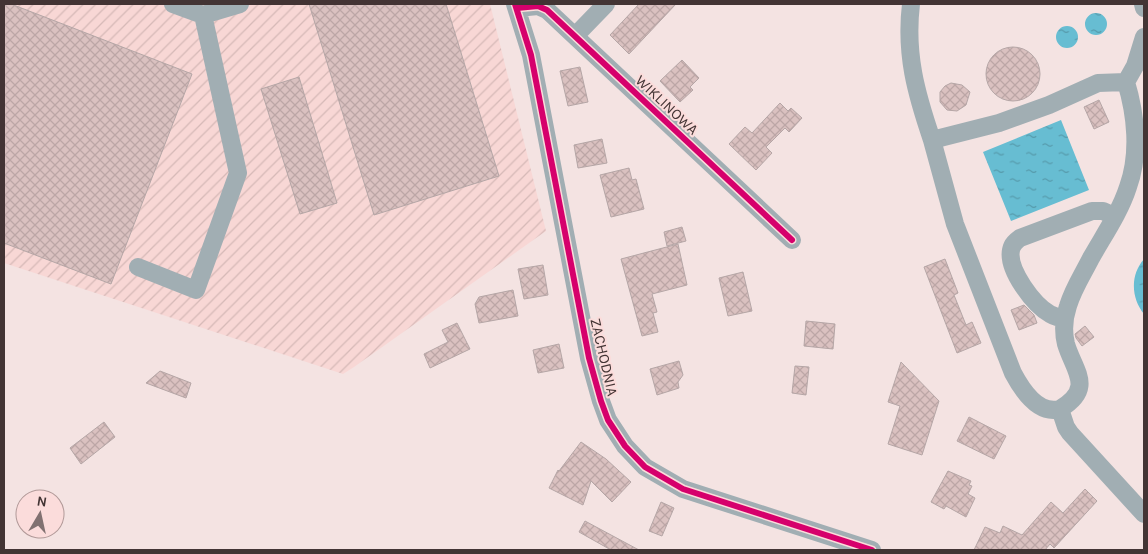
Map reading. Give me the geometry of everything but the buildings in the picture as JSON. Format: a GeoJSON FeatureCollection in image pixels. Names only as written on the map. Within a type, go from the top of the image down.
{"type":"FeatureCollection","features":[{"type":"Feature","properties":{"kind":"street"},"geometry":{"type":"LineString","coordinates":[[172,4],[203,15],[240,4]]}},
{"type":"Feature","properties":{"kind":"street"},"geometry":{"type":"LineString","coordinates":[[575,36],[606,4]]}},
{"type":"Feature","properties":{"kind":"street"},"geometry":{"type":"LineString","coordinates":[[910,4],[908,40],[911,66],[919,102],[932,140],[955,224],[1013,373],[1024,392],[1036,403],[1049,410],[1060,409],[1076,396],[1080,381],[1079,372],[1066,345],[1064,334],[1065,318],[1078,283],[1129,187],[1135,150],[1132,108],[1126,82],[1135,66],[1144,37]]}},
{"type":"Feature","properties":{"kind":"street"},"geometry":{"type":"LineString","coordinates":[[1143,4],[1144,8]]}},
{"type":"Feature","properties":{"kind":"street","name":"WIKLINOWA"},"geometry":{"type":"LineString","coordinates":[[516,6],[531,5],[543,8],[792,240]]}},
{"type":"Feature","properties":{"kind":"street","name":"ZACHODNIA"},"geometry":{"type":"LineString","coordinates":[[516,6],[531,55],[591,365],[601,401],[616,434],[644,466],[683,488],[872,550]]}},
{"type":"Feature","properties":{"kind":"street"},"geometry":{"type":"LineString","coordinates":[[138,267],[196,290],[238,173],[203,15]]}},
{"type":"Feature","properties":{"kind":"street"},"geometry":{"type":"LineString","coordinates":[[932,140],[999,123],[1049,105],[1098,83],[1126,82]]}},
{"type":"Feature","properties":{"kind":"street"},"geometry":{"type":"LineString","coordinates":[[1065,318],[1050,315],[1028,293],[1015,269],[1010,252],[1012,247],[1020,238],[1092,211],[1103,211],[1114,216]]}},
{"type":"Feature","properties":{"kind":"street"},"geometry":{"type":"LineString","coordinates":[[1060,409],[1070,433],[1144,514]]}},
{"type":"Feature","properties":{"kind":"shaded area"},"geometry":{"type":"Polygon","coordinates":[[[4,4],[490,4],[546,231],[343,374],[4,263],[4,4]]]}},
{"type":"Feature","properties":{"kind":"water"},"geometry":{"type":"Polygon","coordinates":[[[1096,13],[1104,16],[1107,24],[1104,32],[1096,35],[1088,32],[1085,24],[1088,16],[1096,13]]]}},
{"type":"Feature","properties":{"kind":"water"},"geometry":{"type":"Polygon","coordinates":[[[1067,26],[1075,29],[1078,37],[1075,45],[1067,48],[1059,45],[1056,37],[1059,29],[1067,26]]]}},
{"type":"Feature","properties":{"kind":"water"},"geometry":{"type":"Polygon","coordinates":[[[1061,120],[1089,190],[1011,221],[983,152],[1061,120]]]}},
{"type":"Feature","properties":{"kind":"water"},"geometry":{"type":"Polygon","coordinates":[[[1144,259],[1144,314],[1135,294],[1134,279],[1139,265],[1144,259]]]}},
{"type":"Feature","properties":{"kind":"cycle path"},"geometry":{"type":"LineString","coordinates":[[515,4],[531,55],[589,358],[608,420],[625,446],[645,467],[683,489],[872,550]]}},
{"type":"Feature","properties":{"kind":"cycle path"},"geometry":{"type":"LineString","coordinates":[[517,8],[538,6],[547,10],[792,240]]}}]}
